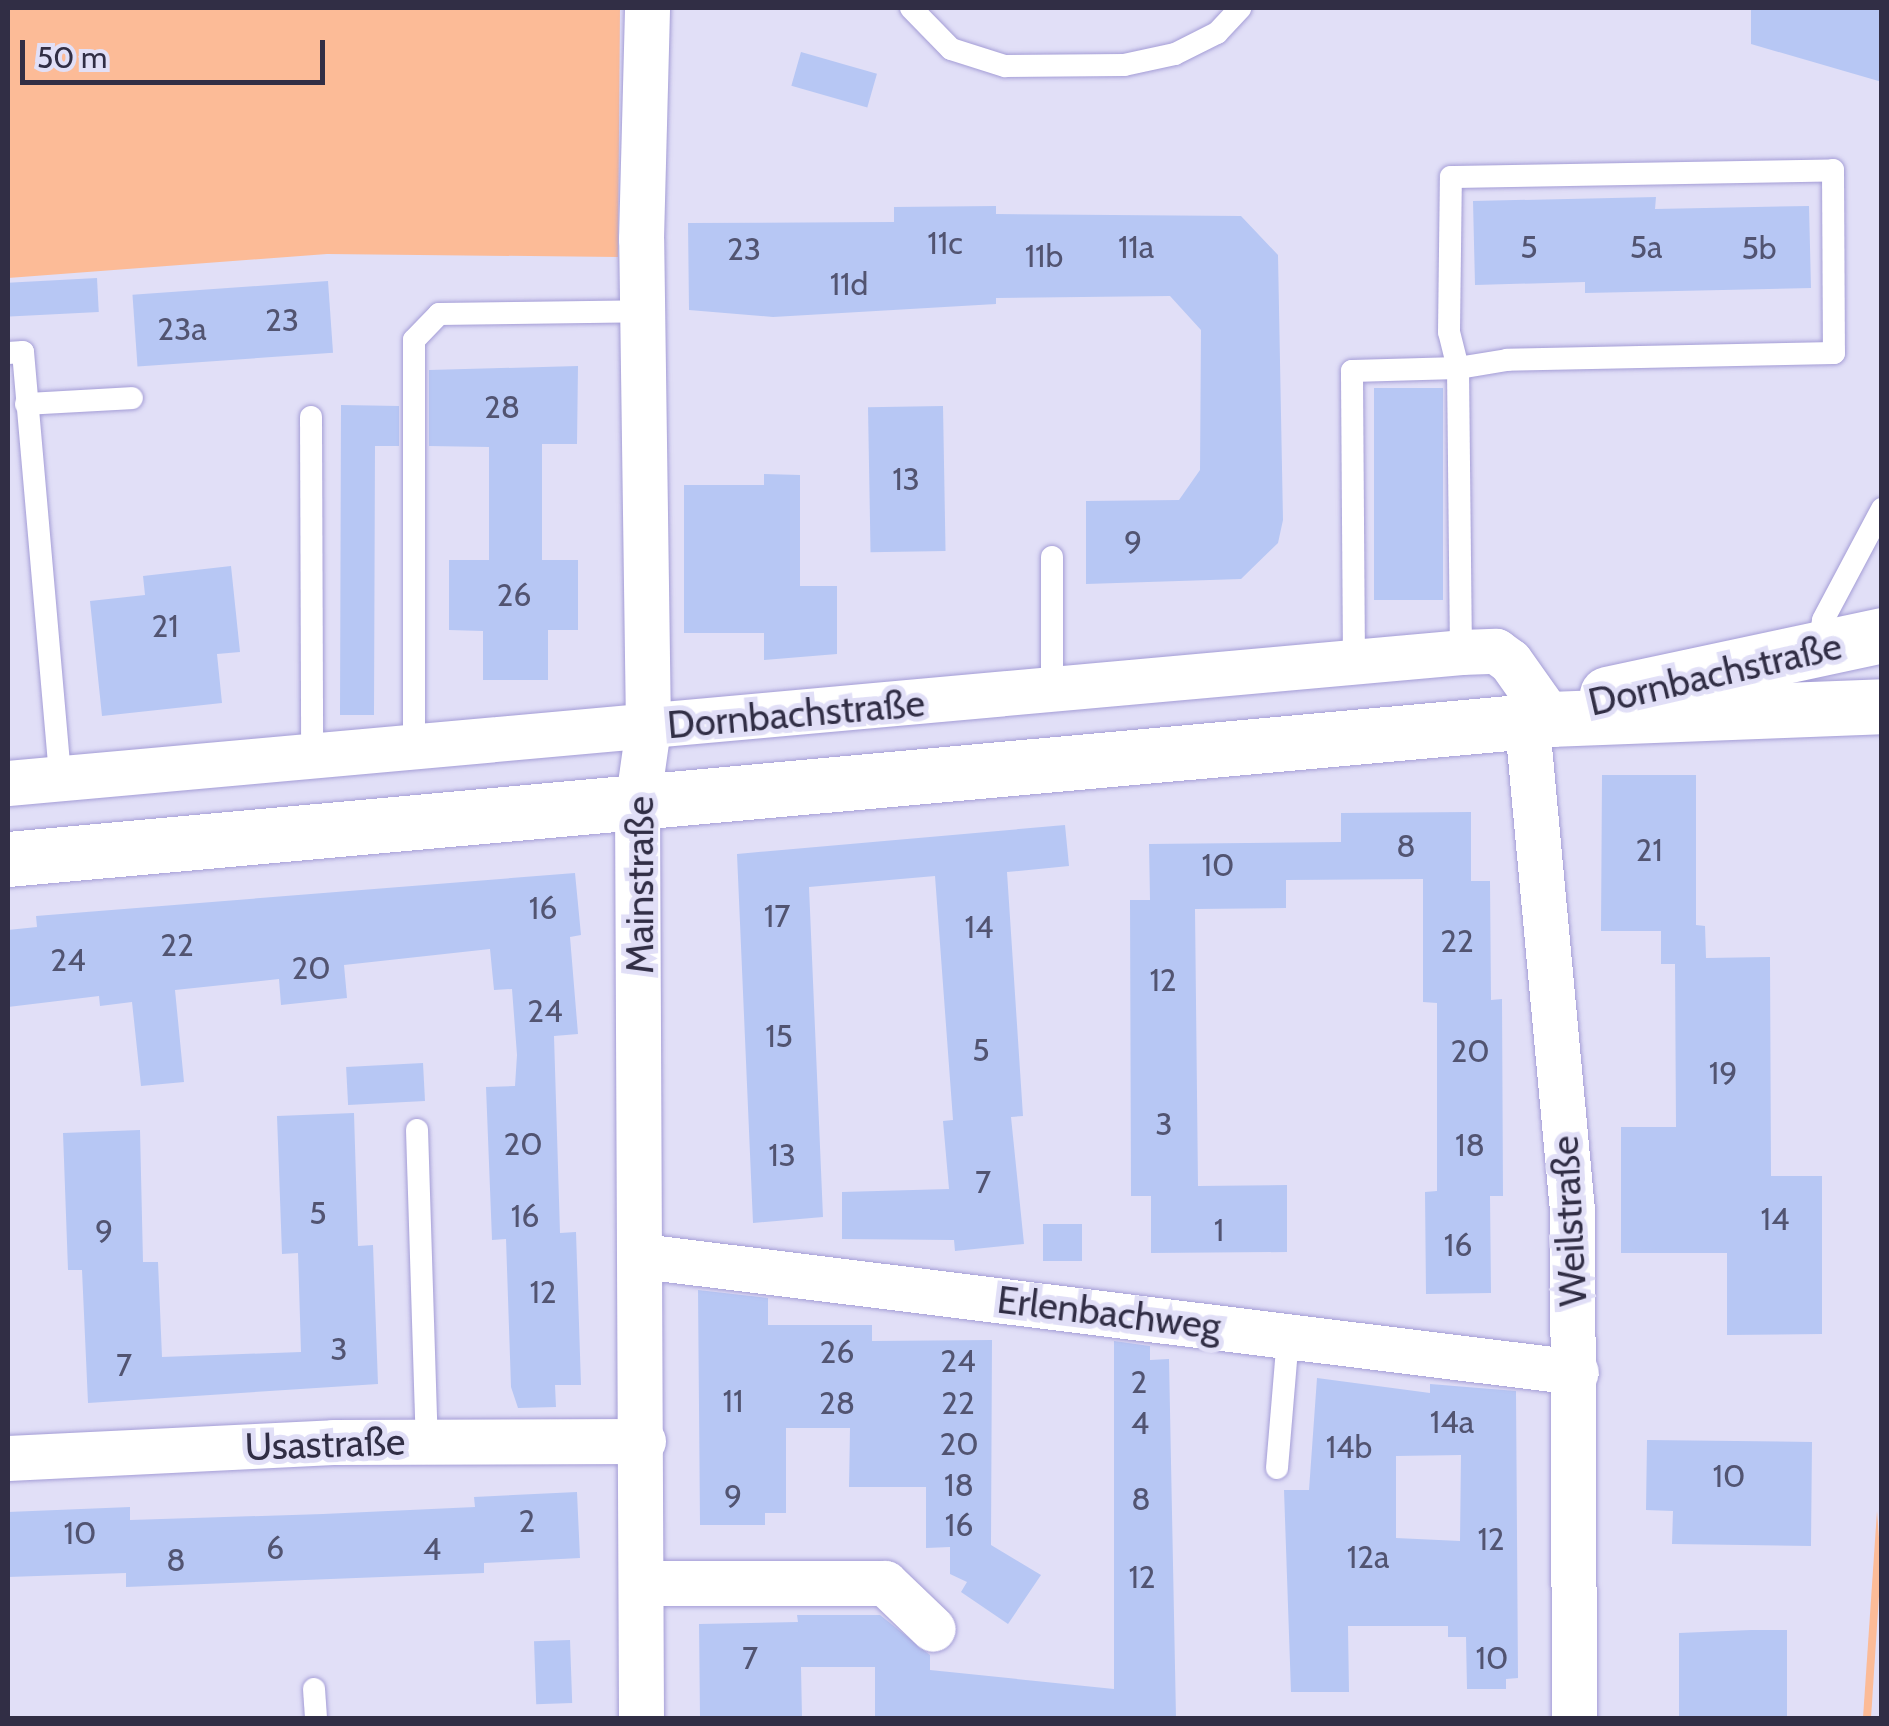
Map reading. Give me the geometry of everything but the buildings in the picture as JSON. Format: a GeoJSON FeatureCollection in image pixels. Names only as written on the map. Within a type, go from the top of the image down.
{"type":"FeatureCollection","features":[{"type":"Feature","properties":{"kind":"street","name":"Mainstraße"},"geometry":{"type":"LineString","coordinates":[[642,1718],[637,805],[648,728],[644,311],[647,8]]}},
{"type":"Feature","properties":{"kind":"street","name":"Dornbachstraße"},"geometry":{"type":"LineString","coordinates":[[1539,722],[1583,699],[1882,635]]}},
{"type":"Feature","properties":{"kind":"street","name":"Dornbachstraße"},"geometry":{"type":"LineString","coordinates":[[8,782],[1479,652],[1530,680],[1539,722]]}},
{"type":"Feature","properties":{"kind":"street","name":"Dornbachstraße"},"geometry":{"type":"LineString","coordinates":[[8,860],[1539,722],[1882,706]]}},
{"type":"Feature","properties":{"kind":"street","name":"Weilstraße"},"geometry":{"type":"LineString","coordinates":[[1539,722],[1572,1210],[1576,1372],[1574,1718]]}},
{"type":"Feature","properties":{"kind":"street","name":"Erlenbachweg"},"geometry":{"type":"LineString","coordinates":[[642,1256],[1576,1372]]}},
{"type":"Feature","properties":{"kind":"street","name":"Usastraße"},"geometry":{"type":"LineString","coordinates":[[8,1458],[427,1440],[642,1440]]}},
{"type":"Feature","properties":{"kind":"street"},"geometry":{"type":"LineString","coordinates":[[644,1582],[885,1583],[933,1629]]}},
{"type":"Feature","properties":{"kind":"lane"},"geometry":{"type":"LineString","coordinates":[[911,8],[950,49],[1005,66],[1124,65],[1175,54],[1217,33],[1240,8]]}},
{"type":"Feature","properties":{"kind":"lane"},"geometry":{"type":"LineString","coordinates":[[1354,662],[1352,371],[1458,368],[1508,360],[1834,353],[1833,170],[1451,176],[1449,332],[1458,368],[1479,652]]}},
{"type":"Feature","properties":{"kind":"lane"},"geometry":{"type":"LineString","coordinates":[[414,748],[414,340],[439,314],[644,311]]}},
{"type":"Feature","properties":{"kind":"lane"},"geometry":{"type":"LineString","coordinates":[[8,353],[23,352],[60,778]]}},
{"type":"Feature","properties":{"kind":"lane"},"geometry":{"type":"LineString","coordinates":[[26,404],[132,398]]}},
{"type":"Feature","properties":{"kind":"lane"},"geometry":{"type":"LineString","coordinates":[[311,418],[312,757]]}},
{"type":"Feature","properties":{"kind":"lane"},"geometry":{"type":"LineString","coordinates":[[1818,650],[1823,620],[1882,508]]}},
{"type":"Feature","properties":{"kind":"lane"},"geometry":{"type":"LineString","coordinates":[[1052,557],[1052,691]]}},
{"type":"Feature","properties":{"kind":"lane"},"geometry":{"type":"LineString","coordinates":[[418,1130],[427,1440]]}},
{"type":"Feature","properties":{"kind":"lane"},"geometry":{"type":"LineString","coordinates":[[1277,1468],[1288,1336]]}},
{"type":"Feature","properties":{"kind":"lane"},"geometry":{"type":"LineString","coordinates":[[314,1690],[316,1718]]}},
{"type":"Feature","properties":{"kind":"shaded area"},"geometry":{"type":"Polygon","coordinates":[[[8,8],[620,8],[618,257],[327,254],[8,278],[8,8]]]}},
{"type":"Feature","properties":{"kind":"shaded area"},"geometry":{"type":"Polygon","coordinates":[[[1877,1511],[1881,1565],[1871,1718],[1863,1718],[1877,1511]]]}}]}
